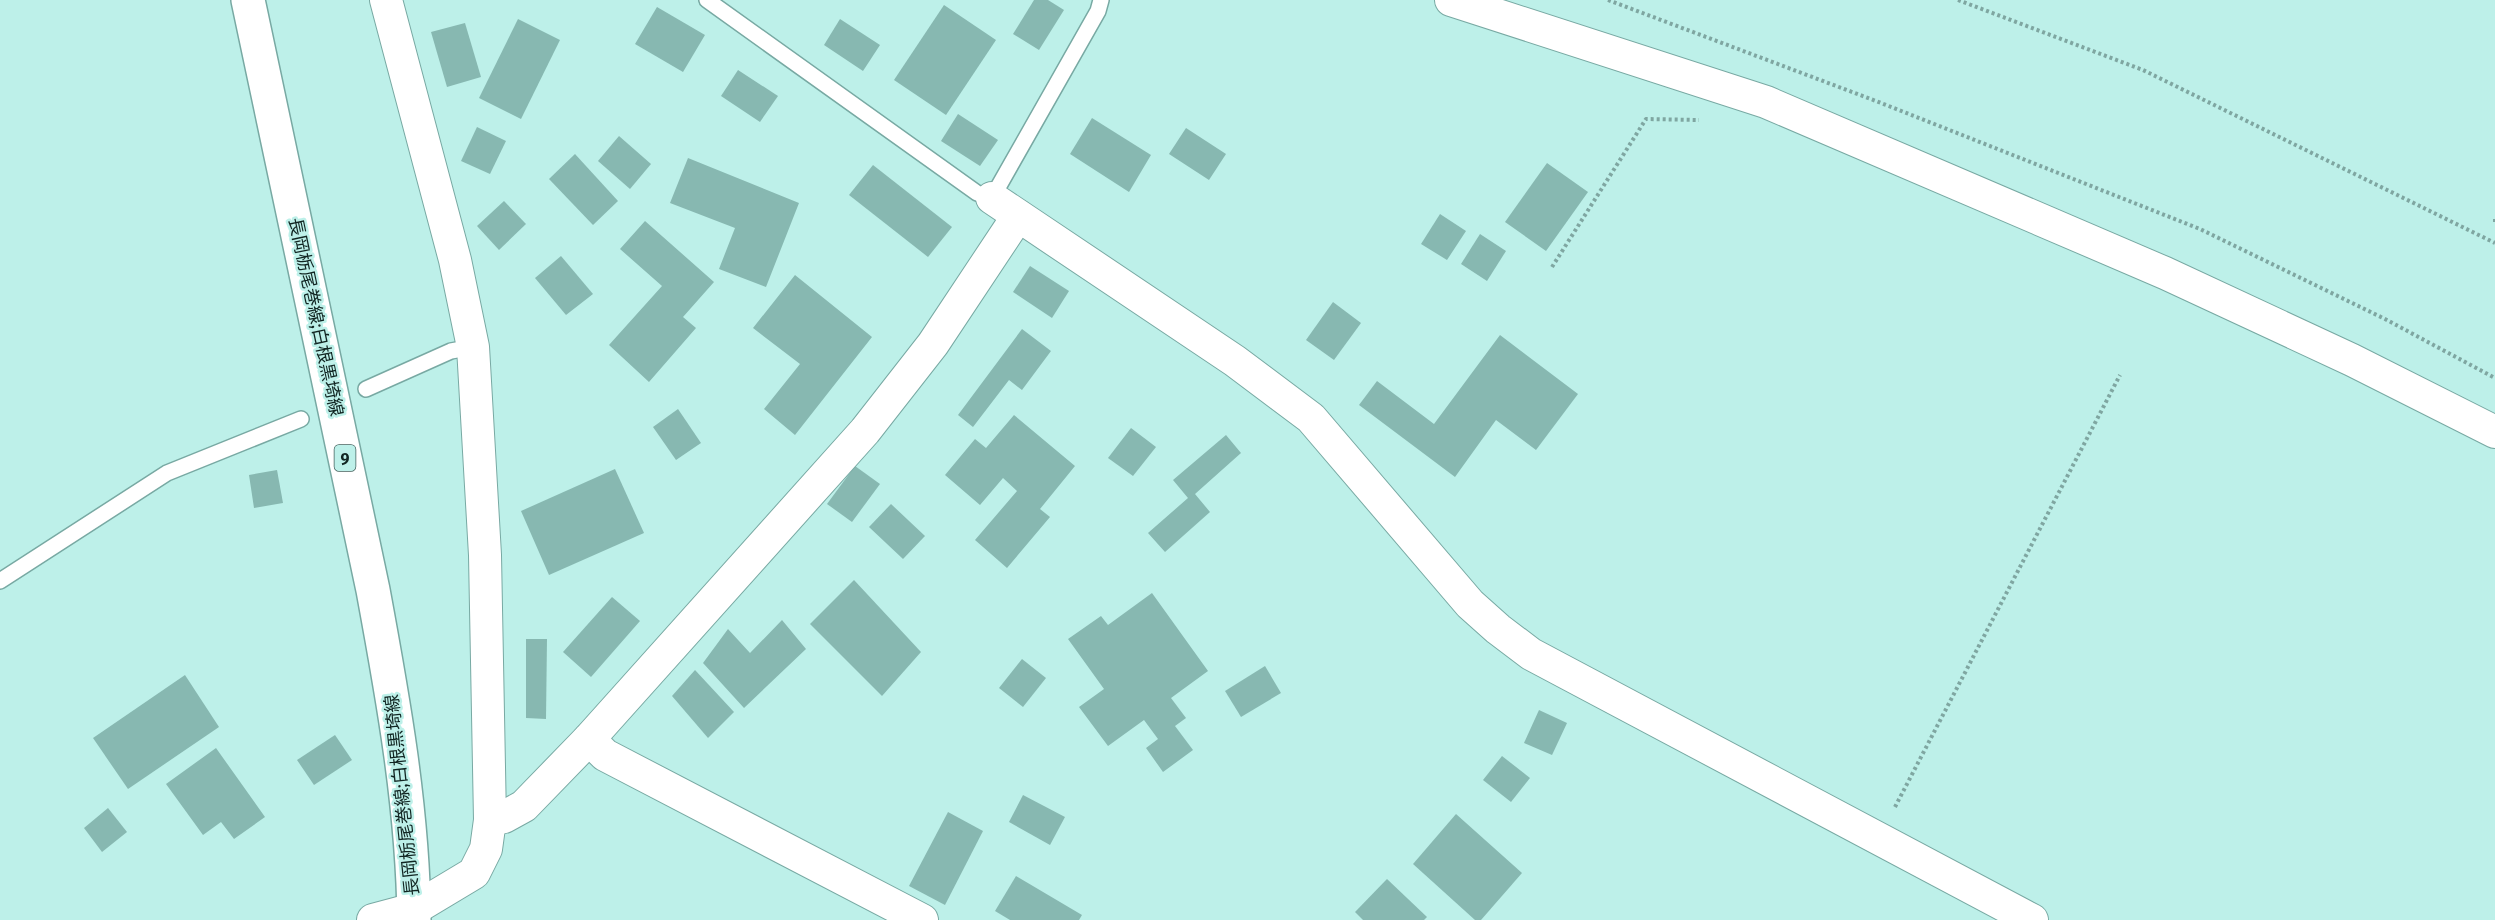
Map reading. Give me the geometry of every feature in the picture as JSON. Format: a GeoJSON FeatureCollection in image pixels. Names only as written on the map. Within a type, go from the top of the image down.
{"type":"FeatureCollection","features":[{"type":"Feature","properties":{"kind":"main road","name":"長岡栃尾巻線;白根黒埼線"},"geometry":{"type":"LineString","coordinates":[[248,0],[387,660],[401,761],[414,914]]}},
{"type":"Feature","properties":{"kind":"street"},"geometry":{"type":"LineString","coordinates":[[373,920],[414,914],[474,873],[486,849],[490,820],[485,555],[472,347],[455,260],[386,0]]}},
{"type":"Feature","properties":{"kind":"street"},"geometry":{"type":"LineString","coordinates":[[1451,0],[1766,102],[2164,273],[2352,360],[2495,432]]}},
{"type":"Feature","properties":{"kind":"street"},"geometry":{"type":"LineString","coordinates":[[992,198],[1235,361],[1311,418],[1470,604],[1531,654],[2032,920]]}},
{"type":"Feature","properties":{"kind":"street"},"geometry":{"type":"LineString","coordinates":[[490,820],[504,817],[524,806],[589,738],[865,430],[899,390],[933,344],[1018,216]]}},
{"type":"Feature","properties":{"kind":"street"},"geometry":{"type":"LineString","coordinates":[[589,738],[605,755],[922,920]]}},
{"type":"Feature","properties":{"kind":"lane"},"geometry":{"type":"LineString","coordinates":[[707,0],[977,193],[992,198],[1098,11],[1101,0]]}},
{"type":"Feature","properties":{"kind":"lane"},"geometry":{"type":"LineString","coordinates":[[366,389],[451,351],[472,347]]}},
{"type":"Feature","properties":{"kind":"lane"},"geometry":{"type":"LineString","coordinates":[[0,581],[167,473],[301,419]]}},
{"type":"Feature","properties":{"kind":"path"},"geometry":{"type":"LineString","coordinates":[[1608,0],[1876,101],[2200,229],[2385,319],[2495,378]]}},
{"type":"Feature","properties":{"kind":"path"},"geometry":{"type":"LineString","coordinates":[[1958,0],[2143,70],[2495,243]]}},
{"type":"Feature","properties":{"kind":"path"},"geometry":{"type":"LineString","coordinates":[[1552,267],[1646,119],[1702,120]]}},
{"type":"Feature","properties":{"kind":"path"},"geometry":{"type":"LineString","coordinates":[[2495,219],[2495,224]]}},
{"type":"Feature","properties":{"kind":"path"},"geometry":{"type":"LineString","coordinates":[[1878,840],[2120,375]]}},
{"type":"Feature","properties":{"kind":"building"},"geometry":{"type":"Polygon","coordinates":[[[1034,0],[1048,0],[1064,10],[1039,50],[1013,34],[1034,0]]]}},
{"type":"Feature","properties":{"kind":"building"},"geometry":{"type":"Polygon","coordinates":[[[944,5],[996,40],[946,115],[894,80],[944,5]]]}},
{"type":"Feature","properties":{"kind":"building"},"geometry":{"type":"Polygon","coordinates":[[[657,7],[705,35],[683,72],[635,44],[657,7]]]}},
{"type":"Feature","properties":{"kind":"building"},"geometry":{"type":"Polygon","coordinates":[[[518,19],[560,40],[521,119],[479,98],[518,19]]]}},
{"type":"Feature","properties":{"kind":"building"},"geometry":{"type":"Polygon","coordinates":[[[840,19],[880,45],[863,71],[824,45],[840,19]]]}},
{"type":"Feature","properties":{"kind":"building"},"geometry":{"type":"Polygon","coordinates":[[[465,23],[481,77],[447,87],[431,32],[465,23]]]}},
{"type":"Feature","properties":{"kind":"building"},"geometry":{"type":"Polygon","coordinates":[[[738,70],[778,96],[760,122],[721,96],[738,70]]]}},
{"type":"Feature","properties":{"kind":"building"},"geometry":{"type":"Polygon","coordinates":[[[958,114],[998,140],[980,166],[941,141],[958,114]]]}},
{"type":"Feature","properties":{"kind":"building"},"geometry":{"type":"Polygon","coordinates":[[[1092,118],[1151,155],[1129,192],[1070,154],[1092,118]]]}},
{"type":"Feature","properties":{"kind":"building"},"geometry":{"type":"Polygon","coordinates":[[[477,127],[506,141],[490,174],[461,161],[477,127]]]}},
{"type":"Feature","properties":{"kind":"building"},"geometry":{"type":"Polygon","coordinates":[[[1186,128],[1226,154],[1209,180],[1169,154],[1186,128]]]}},
{"type":"Feature","properties":{"kind":"building"},"geometry":{"type":"Polygon","coordinates":[[[619,136],[651,164],[630,189],[598,161],[619,136]]]}},
{"type":"Feature","properties":{"kind":"building"},"geometry":{"type":"Polygon","coordinates":[[[575,154],[618,201],[593,225],[549,179],[575,154]]]}},
{"type":"Feature","properties":{"kind":"building"},"geometry":{"type":"Polygon","coordinates":[[[688,158],[799,203],[766,287],[719,269],[735,228],[670,203],[688,158]]]}},
{"type":"Feature","properties":{"kind":"building"},"geometry":{"type":"Polygon","coordinates":[[[1547,163],[1588,192],[1546,251],[1505,222],[1547,163]]]}},
{"type":"Feature","properties":{"kind":"building"},"geometry":{"type":"Polygon","coordinates":[[[873,165],[952,227],[928,257],[849,195],[873,165]]]}},
{"type":"Feature","properties":{"kind":"building"},"geometry":{"type":"Polygon","coordinates":[[[504,201],[526,224],[499,250],[477,226],[504,201]]]}},
{"type":"Feature","properties":{"kind":"building"},"geometry":{"type":"Polygon","coordinates":[[[1440,214],[1466,231],[1447,260],[1421,244],[1440,214]]]}},
{"type":"Feature","properties":{"kind":"building"},"geometry":{"type":"Polygon","coordinates":[[[645,221],[714,282],[683,317],[696,328],[649,382],[609,345],[662,286],[620,249],[645,221]]]}},
{"type":"Feature","properties":{"kind":"building"},"geometry":{"type":"Polygon","coordinates":[[[1480,234],[1506,251],[1487,281],[1461,264],[1480,234]]]}},
{"type":"Feature","properties":{"kind":"building"},"geometry":{"type":"Polygon","coordinates":[[[561,256],[593,294],[566,315],[535,278],[561,256]]]}},
{"type":"Feature","properties":{"kind":"building"},"geometry":{"type":"Polygon","coordinates":[[[1030,266],[1069,291],[1052,318],[1013,292],[1030,266]]]}},
{"type":"Feature","properties":{"kind":"building"},"geometry":{"type":"Polygon","coordinates":[[[795,275],[872,337],[795,435],[764,409],[800,364],[753,328],[795,275]]]}},
{"type":"Feature","properties":{"kind":"building"},"geometry":{"type":"Polygon","coordinates":[[[1333,302],[1361,323],[1334,360],[1306,340],[1333,302]]]}},
{"type":"Feature","properties":{"kind":"building"},"geometry":{"type":"Polygon","coordinates":[[[1022,329],[1051,351],[1022,390],[1009,380],[973,427],[958,415],[1022,329]]]}},
{"type":"Feature","properties":{"kind":"building"},"geometry":{"type":"Polygon","coordinates":[[[1500,335],[1578,394],[1536,450],[1496,420],[1455,477],[1359,405],[1377,381],[1434,424],[1500,335]]]}},
{"type":"Feature","properties":{"kind":"building"},"geometry":{"type":"Polygon","coordinates":[[[678,409],[701,443],[676,460],[653,427],[678,409]]]}},
{"type":"Feature","properties":{"kind":"building"},"geometry":{"type":"Polygon","coordinates":[[[1014,415],[1075,466],[1040,509],[1050,517],[1007,568],[975,540],[1017,491],[1003,478],[980,505],[945,475],[975,439],[986,448],[1014,415]]]}},
{"type":"Feature","properties":{"kind":"building"},"geometry":{"type":"Polygon","coordinates":[[[1131,428],[1156,447],[1133,476],[1108,458],[1131,428]]]}},
{"type":"Feature","properties":{"kind":"building"},"geometry":{"type":"Polygon","coordinates":[[[1226,435],[1241,453],[1195,494],[1210,512],[1165,552],[1148,533],[1188,498],[1173,480],[1226,435]]]}},
{"type":"Feature","properties":{"kind":"building"},"geometry":{"type":"Polygon","coordinates":[[[855,466],[880,484],[852,522],[827,504],[855,466]]]}},
{"type":"Feature","properties":{"kind":"building"},"geometry":{"type":"Polygon","coordinates":[[[615,469],[644,533],[549,575],[521,511],[615,469]]]}},
{"type":"Feature","properties":{"kind":"building"},"geometry":{"type":"Polygon","coordinates":[[[277,470],[283,503],[254,508],[249,475],[277,470]]]}},
{"type":"Feature","properties":{"kind":"building"},"geometry":{"type":"Polygon","coordinates":[[[891,504],[925,536],[903,559],[869,527],[891,504]]]}},
{"type":"Feature","properties":{"kind":"building"},"geometry":{"type":"Polygon","coordinates":[[[854,580],[921,652],[882,696],[810,624],[854,580]]]}},
{"type":"Feature","properties":{"kind":"building"},"geometry":{"type":"Polygon","coordinates":[[[1152,593],[1208,671],[1171,698],[1186,718],[1175,726],[1193,750],[1163,772],[1146,748],[1158,739],[1144,720],[1108,746],[1079,707],[1104,689],[1068,639],[1101,616],[1108,625],[1152,593]]]}},
{"type":"Feature","properties":{"kind":"building"},"geometry":{"type":"Polygon","coordinates":[[[612,597],[640,621],[591,677],[563,652],[612,597]]]}},
{"type":"Feature","properties":{"kind":"building"},"geometry":{"type":"Polygon","coordinates":[[[782,620],[806,649],[744,708],[703,663],[728,629],[750,653],[782,620]]]}},
{"type":"Feature","properties":{"kind":"building"},"geometry":{"type":"Polygon","coordinates":[[[526,639],[547,639],[546,719],[526,718],[526,639]]]}},
{"type":"Feature","properties":{"kind":"building"},"geometry":{"type":"Polygon","coordinates":[[[1022,659],[1046,678],[1023,707],[999,688],[1022,659]]]}},
{"type":"Feature","properties":{"kind":"building"},"geometry":{"type":"Polygon","coordinates":[[[1265,666],[1281,693],[1241,717],[1225,691],[1265,666]]]}},
{"type":"Feature","properties":{"kind":"building"},"geometry":{"type":"Polygon","coordinates":[[[695,670],[734,712],[708,738],[672,696],[695,670]]]}},
{"type":"Feature","properties":{"kind":"building"},"geometry":{"type":"Polygon","coordinates":[[[185,675],[219,727],[128,789],[93,738],[185,675]]]}},
{"type":"Feature","properties":{"kind":"building"},"geometry":{"type":"Polygon","coordinates":[[[1539,710],[1567,723],[1552,755],[1524,743],[1539,710]]]}},
{"type":"Feature","properties":{"kind":"building"},"geometry":{"type":"Polygon","coordinates":[[[335,735],[352,760],[314,785],[297,760],[335,735]]]}},
{"type":"Feature","properties":{"kind":"building"},"geometry":{"type":"Polygon","coordinates":[[[216,748],[265,817],[234,839],[221,822],[203,835],[166,784],[216,748]]]}},
{"type":"Feature","properties":{"kind":"building"},"geometry":{"type":"Polygon","coordinates":[[[1502,756],[1530,778],[1511,802],[1483,780],[1502,756]]]}},
{"type":"Feature","properties":{"kind":"building"},"geometry":{"type":"Polygon","coordinates":[[[1023,795],[1065,817],[1050,845],[1009,822],[1023,795]]]}},
{"type":"Feature","properties":{"kind":"building"},"geometry":{"type":"Polygon","coordinates":[[[108,808],[127,832],[102,852],[84,828],[108,808]]]}},
{"type":"Feature","properties":{"kind":"building"},"geometry":{"type":"Polygon","coordinates":[[[948,812],[983,831],[945,905],[909,886],[948,812]]]}},
{"type":"Feature","properties":{"kind":"building"},"geometry":{"type":"Polygon","coordinates":[[[1456,814],[1522,873],[1481,920],[1475,920],[1413,864],[1456,814]]]}},
{"type":"Feature","properties":{"kind":"building"},"geometry":{"type":"Polygon","coordinates":[[[1016,876],[1082,915],[1079,920],[1010,920],[995,911],[1016,876]]]}},
{"type":"Feature","properties":{"kind":"building"},"geometry":{"type":"Polygon","coordinates":[[[1387,879],[1427,917],[1424,920],[1363,920],[1355,912],[1387,879]]]}}]}
